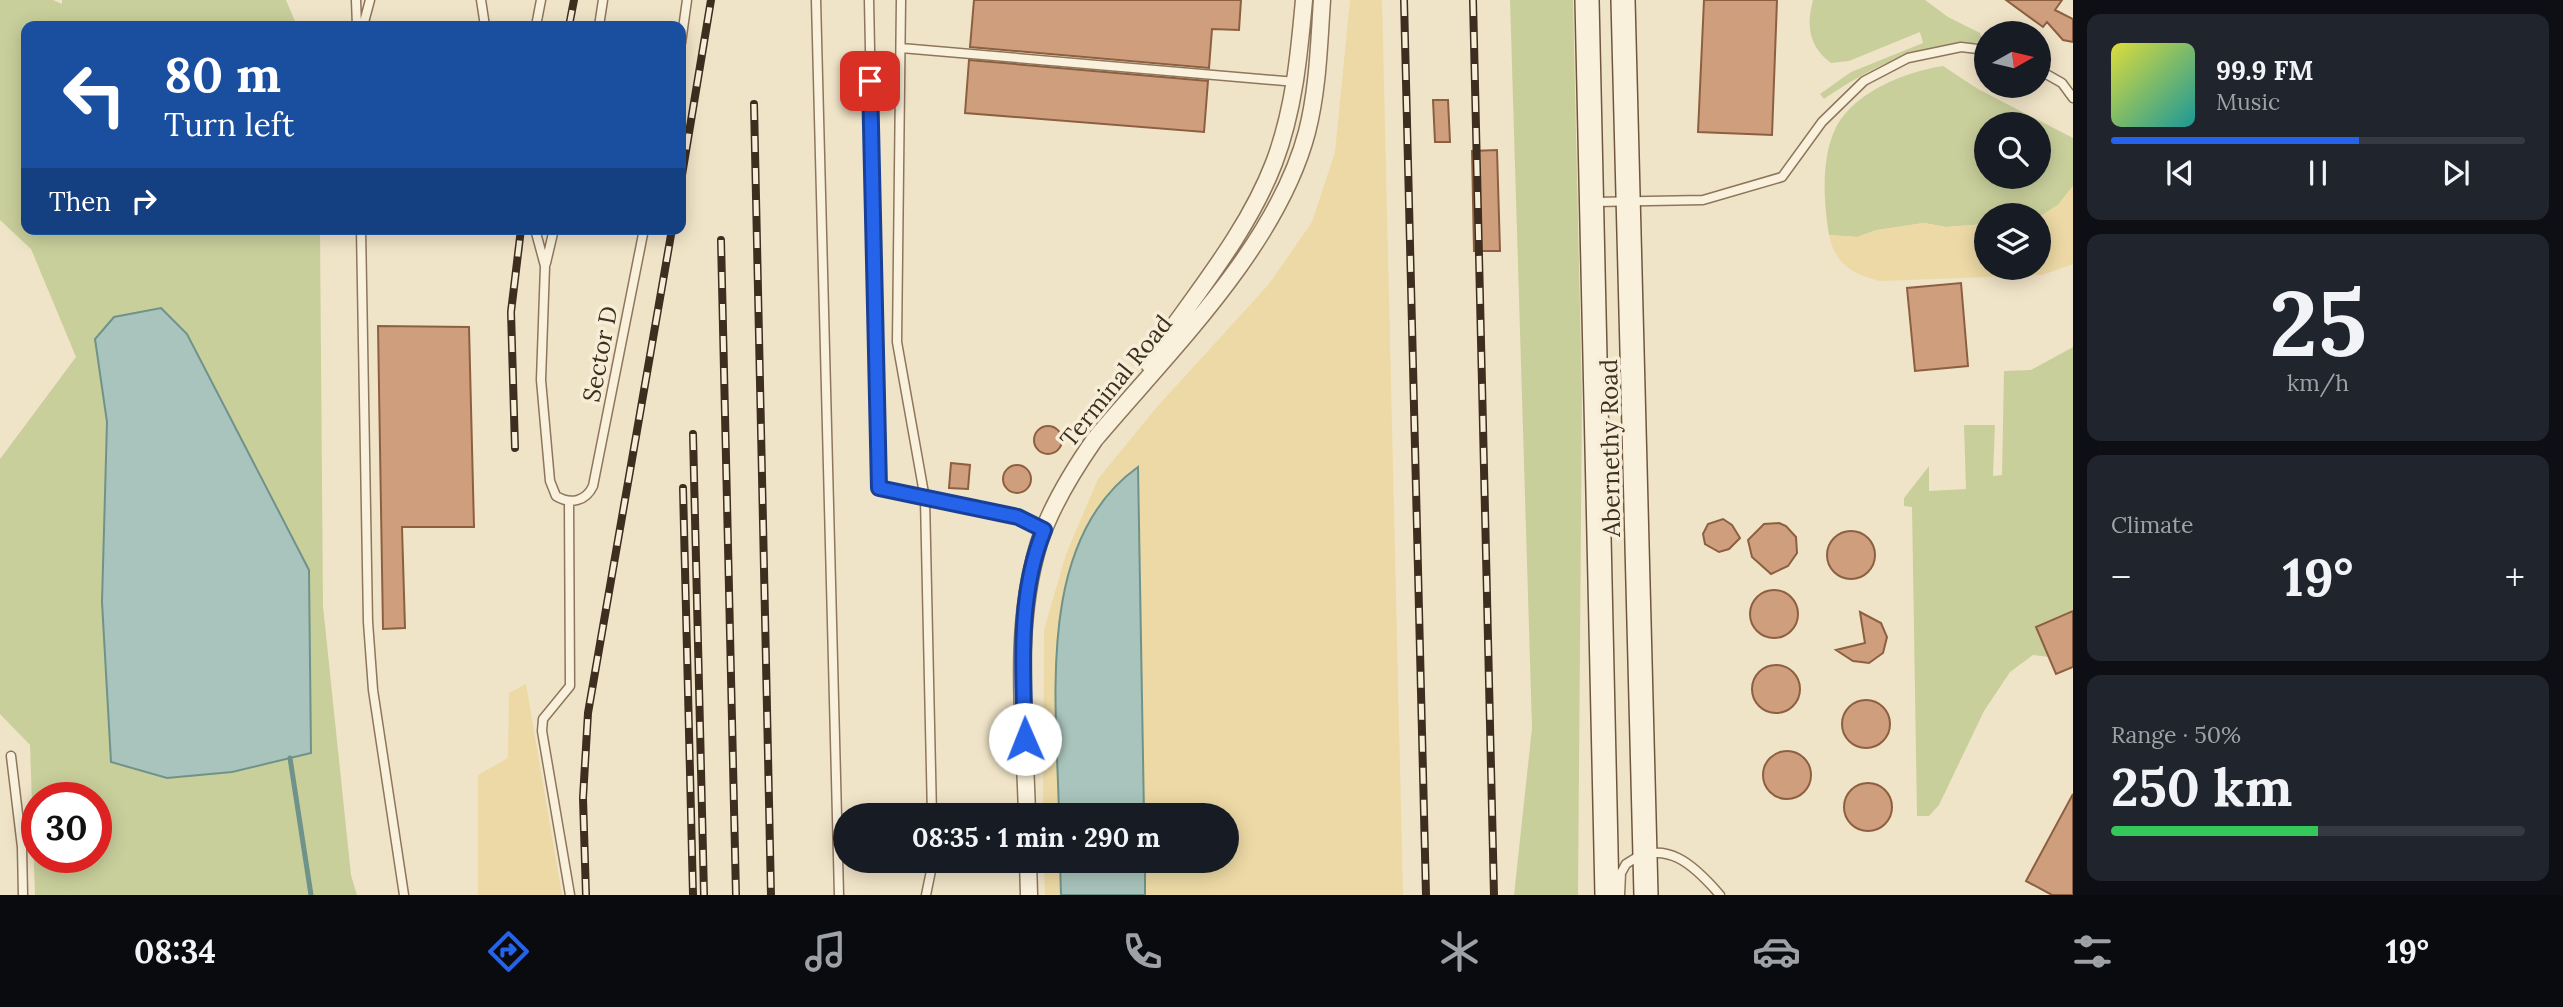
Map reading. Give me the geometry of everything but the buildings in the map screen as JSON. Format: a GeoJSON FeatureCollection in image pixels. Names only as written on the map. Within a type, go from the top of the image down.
{"type":"FeatureCollection","features":[{"type":"Feature","properties":{"kind":"main road","name":"Abernethy Road"},"geometry":{"type":"LineString","coordinates":[[1587,0],[1607,895]]}},
{"type":"Feature","properties":{"kind":"main road","name":"Abernethy Road"},"geometry":{"type":"LineString","coordinates":[[1623,0],[1646,895]]}},
{"type":"Feature","properties":{"kind":"street"},"geometry":{"type":"LineString","coordinates":[[1095,439],[1232,240],[1262,190],[1282,139],[1296,82],[1304,0]]}},
{"type":"Feature","properties":{"kind":"street","name":"Terminal Road"},"geometry":{"type":"LineString","coordinates":[[1027,803],[1024,618],[1031,574],[1044,530],[1074,469],[1095,439],[1245,258],[1280,202],[1299,157],[1313,104],[1322,0]]}},
{"type":"Feature","properties":{"kind":"street"},"geometry":{"type":"LineString","coordinates":[[1028,873],[1029,895]]}},
{"type":"Feature","properties":{"kind":"lane"},"geometry":{"type":"LineString","coordinates":[[356,0],[357,21]]}},
{"type":"Feature","properties":{"kind":"lane"},"geometry":{"type":"LineString","coordinates":[[364,21],[370,0]]}},
{"type":"Feature","properties":{"kind":"lane"},"geometry":{"type":"LineString","coordinates":[[481,0],[484,21]]}},
{"type":"Feature","properties":{"kind":"lane"},"geometry":{"type":"LineString","coordinates":[[537,21],[541,0]]}},
{"type":"Feature","properties":{"kind":"lane"},"geometry":{"type":"LineString","coordinates":[[601,21],[603,0]]}},
{"type":"Feature","properties":{"kind":"lane"},"geometry":{"type":"LineString","coordinates":[[684,21],[687,0]]}},
{"type":"Feature","properties":{"kind":"lane"},"geometry":{"type":"LineString","coordinates":[[817,0],[839,895]]}},
{"type":"Feature","properties":{"kind":"lane"},"geometry":{"type":"LineString","coordinates":[[869,0],[879,488],[1018,517],[1044,530]]}},
{"type":"Feature","properties":{"kind":"lane"},"geometry":{"type":"LineString","coordinates":[[901,0],[897,342],[925,499],[932,803]]}},
{"type":"Feature","properties":{"kind":"lane"},"geometry":{"type":"LineString","coordinates":[[1592,202],[1703,200],[1782,177],[1822,121],[1864,81],[1908,58],[1961,47],[1974,49]]}},
{"type":"Feature","properties":{"kind":"lane"},"geometry":{"type":"LineString","coordinates":[[901,48],[1296,82]]}},
{"type":"Feature","properties":{"kind":"lane"},"geometry":{"type":"LineString","coordinates":[[2051,77],[2062,83],[2073,97]]}},
{"type":"Feature","properties":{"kind":"lane"},"geometry":{"type":"LineString","coordinates":[[360,235],[368,622],[373,690],[404,895]]}},
{"type":"Feature","properties":{"kind":"lane"},"geometry":{"type":"LineString","coordinates":[[537,235],[545,266]]}},
{"type":"Feature","properties":{"kind":"lane"},"geometry":{"type":"LineString","coordinates":[[553,235],[545,266],[541,380],[550,481],[556,496],[569,502],[570,685],[543,719],[542,731],[570,895]]}},
{"type":"Feature","properties":{"kind":"lane","name":"Sector D"},"geometry":{"type":"LineString","coordinates":[[569,502],[584,498],[593,486],[643,235]]}},
{"type":"Feature","properties":{"kind":"lane"},"geometry":{"type":"LineString","coordinates":[[11,756],[22,847],[23,895]]}},
{"type":"Feature","properties":{"kind":"lane"},"geometry":{"type":"LineString","coordinates":[[1620,895],[1621,873],[1626,864],[1646,854],[1665,854],[1688,863],[1698,869],[1720,895]]}},
{"type":"Feature","properties":{"kind":"lane"},"geometry":{"type":"LineString","coordinates":[[926,895],[931,873]]}},
{"type":"Feature","properties":{"kind":"green space"},"geometry":{"type":"Polygon","coordinates":[[[0,0],[53,0],[62,4],[62,0],[286,0],[295,21],[21,21],[21,235],[320,235],[323,606],[351,875],[357,895],[35,895],[34,873],[112,873],[112,782],[31,782],[30,745],[0,714],[0,459],[76,357],[31,249],[0,220],[0,0]]]}},
{"type":"Feature","properties":{"kind":"green space"},"geometry":{"type":"Polygon","coordinates":[[[1510,0],[1573,0],[1582,397],[1578,895],[1514,895],[1532,728],[1510,0]]]}},
{"type":"Feature","properties":{"kind":"green space"},"geometry":{"type":"Polygon","coordinates":[[[1813,0],[1925,0],[1948,17],[1974,30],[1974,43],[1937,48],[1899,58],[1864,74],[1824,99],[1820,94],[1851,72],[1923,43],[1920,32],[1849,61],[1831,63],[1814,43],[1810,19],[1813,0]]]}},
{"type":"Feature","properties":{"kind":"green space"},"geometry":{"type":"Polygon","coordinates":[[[1943,66],[1974,86],[1974,98],[1995,98],[2023,112],[1974,112],[1974,189],[2051,189],[2051,127],[2073,138],[2073,186],[2051,209],[2051,203],[1974,203],[1974,225],[1946,227],[1924,223],[1877,230],[1857,237],[1829,235],[1825,171],[1829,146],[1840,120],[1864,96],[1911,74],[1943,66]]]}},
{"type":"Feature","properties":{"kind":"green space"},"geometry":{"type":"Polygon","coordinates":[[[2073,347],[2073,611],[2049,657],[2033,655],[2010,672],[1984,711],[1939,805],[1929,816],[1917,816],[1912,507],[1904,506],[1904,498],[1929,466],[1929,491],[1966,489],[1964,425],[1995,425],[1993,476],[2002,475],[2004,371],[2031,370],[2073,347]]]}},
{"type":"Feature","properties":{"kind":"sand"},"geometry":{"type":"Polygon","coordinates":[[[1350,0],[1382,0],[1403,895],[1045,895],[1044,873],[1239,873],[1239,803],[1043,803],[1044,630],[1066,554],[1098,479],[1156,408],[1269,284],[1312,222],[1335,152],[1350,0]]]}},
{"type":"Feature","properties":{"kind":"sand"},"geometry":{"type":"Polygon","coordinates":[[[2073,186],[2073,264],[2051,272],[2051,209],[2073,186]]]}},
{"type":"Feature","properties":{"kind":"sand"},"geometry":{"type":"Polygon","coordinates":[[[1924,223],[1946,227],[1974,225],[1974,278],[1880,281],[1861,275],[1846,266],[1836,253],[1829,235],[1857,237],[1877,230],[1924,223]]]}},
{"type":"Feature","properties":{"kind":"sand"},"geometry":{"type":"Polygon","coordinates":[[[526,684],[562,895],[478,895],[478,775],[508,758],[509,693],[526,684]]]}},
{"type":"Feature","properties":{"kind":"water"},"geometry":{"type":"Polygon","coordinates":[[[161,308],[187,334],[309,570],[311,753],[232,772],[167,778],[111,762],[102,602],[107,422],[95,339],[114,317],[161,308]]]}},
{"type":"Feature","properties":{"kind":"water"},"geometry":{"type":"Polygon","coordinates":[[[1138,467],[1144,803],[1059,803],[1056,676],[1059,627],[1067,580],[1082,537],[1105,499],[1138,467]]]}},
{"type":"Feature","properties":{"kind":"water"},"geometry":{"type":"Polygon","coordinates":[[[1060,873],[1145,873],[1145,895],[1061,895],[1060,873]]]}},
{"type":"Feature","properties":{"kind":"waterway"},"geometry":{"type":"LineString","coordinates":[[290,758],[311,895]]}},
{"type":"Feature","properties":{"kind":"railway"},"geometry":{"type":"LineString","coordinates":[[570,21],[574,0]]}},
{"type":"Feature","properties":{"kind":"railway"},"geometry":{"type":"LineString","coordinates":[[686,151],[711,0]]}},
{"type":"Feature","properties":{"kind":"railway"},"geometry":{"type":"LineString","coordinates":[[1404,0],[1426,895]]}},
{"type":"Feature","properties":{"kind":"railway"},"geometry":{"type":"LineString","coordinates":[[1473,0],[1494,895]]}},
{"type":"Feature","properties":{"kind":"railway"},"geometry":{"type":"LineString","coordinates":[[754,104],[771,895]]}},
{"type":"Feature","properties":{"kind":"railway"},"geometry":{"type":"LineString","coordinates":[[515,448],[511,312],[520,235]]}},
{"type":"Feature","properties":{"kind":"railway"},"geometry":{"type":"LineString","coordinates":[[586,895],[583,798],[588,713],[671,235]]}},
{"type":"Feature","properties":{"kind":"railway"},"geometry":{"type":"LineString","coordinates":[[721,240],[736,895]]}},
{"type":"Feature","properties":{"kind":"railway"},"geometry":{"type":"LineString","coordinates":[[693,434],[704,895]]}},
{"type":"Feature","properties":{"kind":"railway"},"geometry":{"type":"LineString","coordinates":[[683,488],[693,895]]}},
{"type":"Feature","properties":{"kind":"route"},"geometry":{"type":"LineString","coordinates":[[870,81],[879,488],[1018,517],[1044,530],[1031,574],[1024,618],[1025,739]]}}]}
